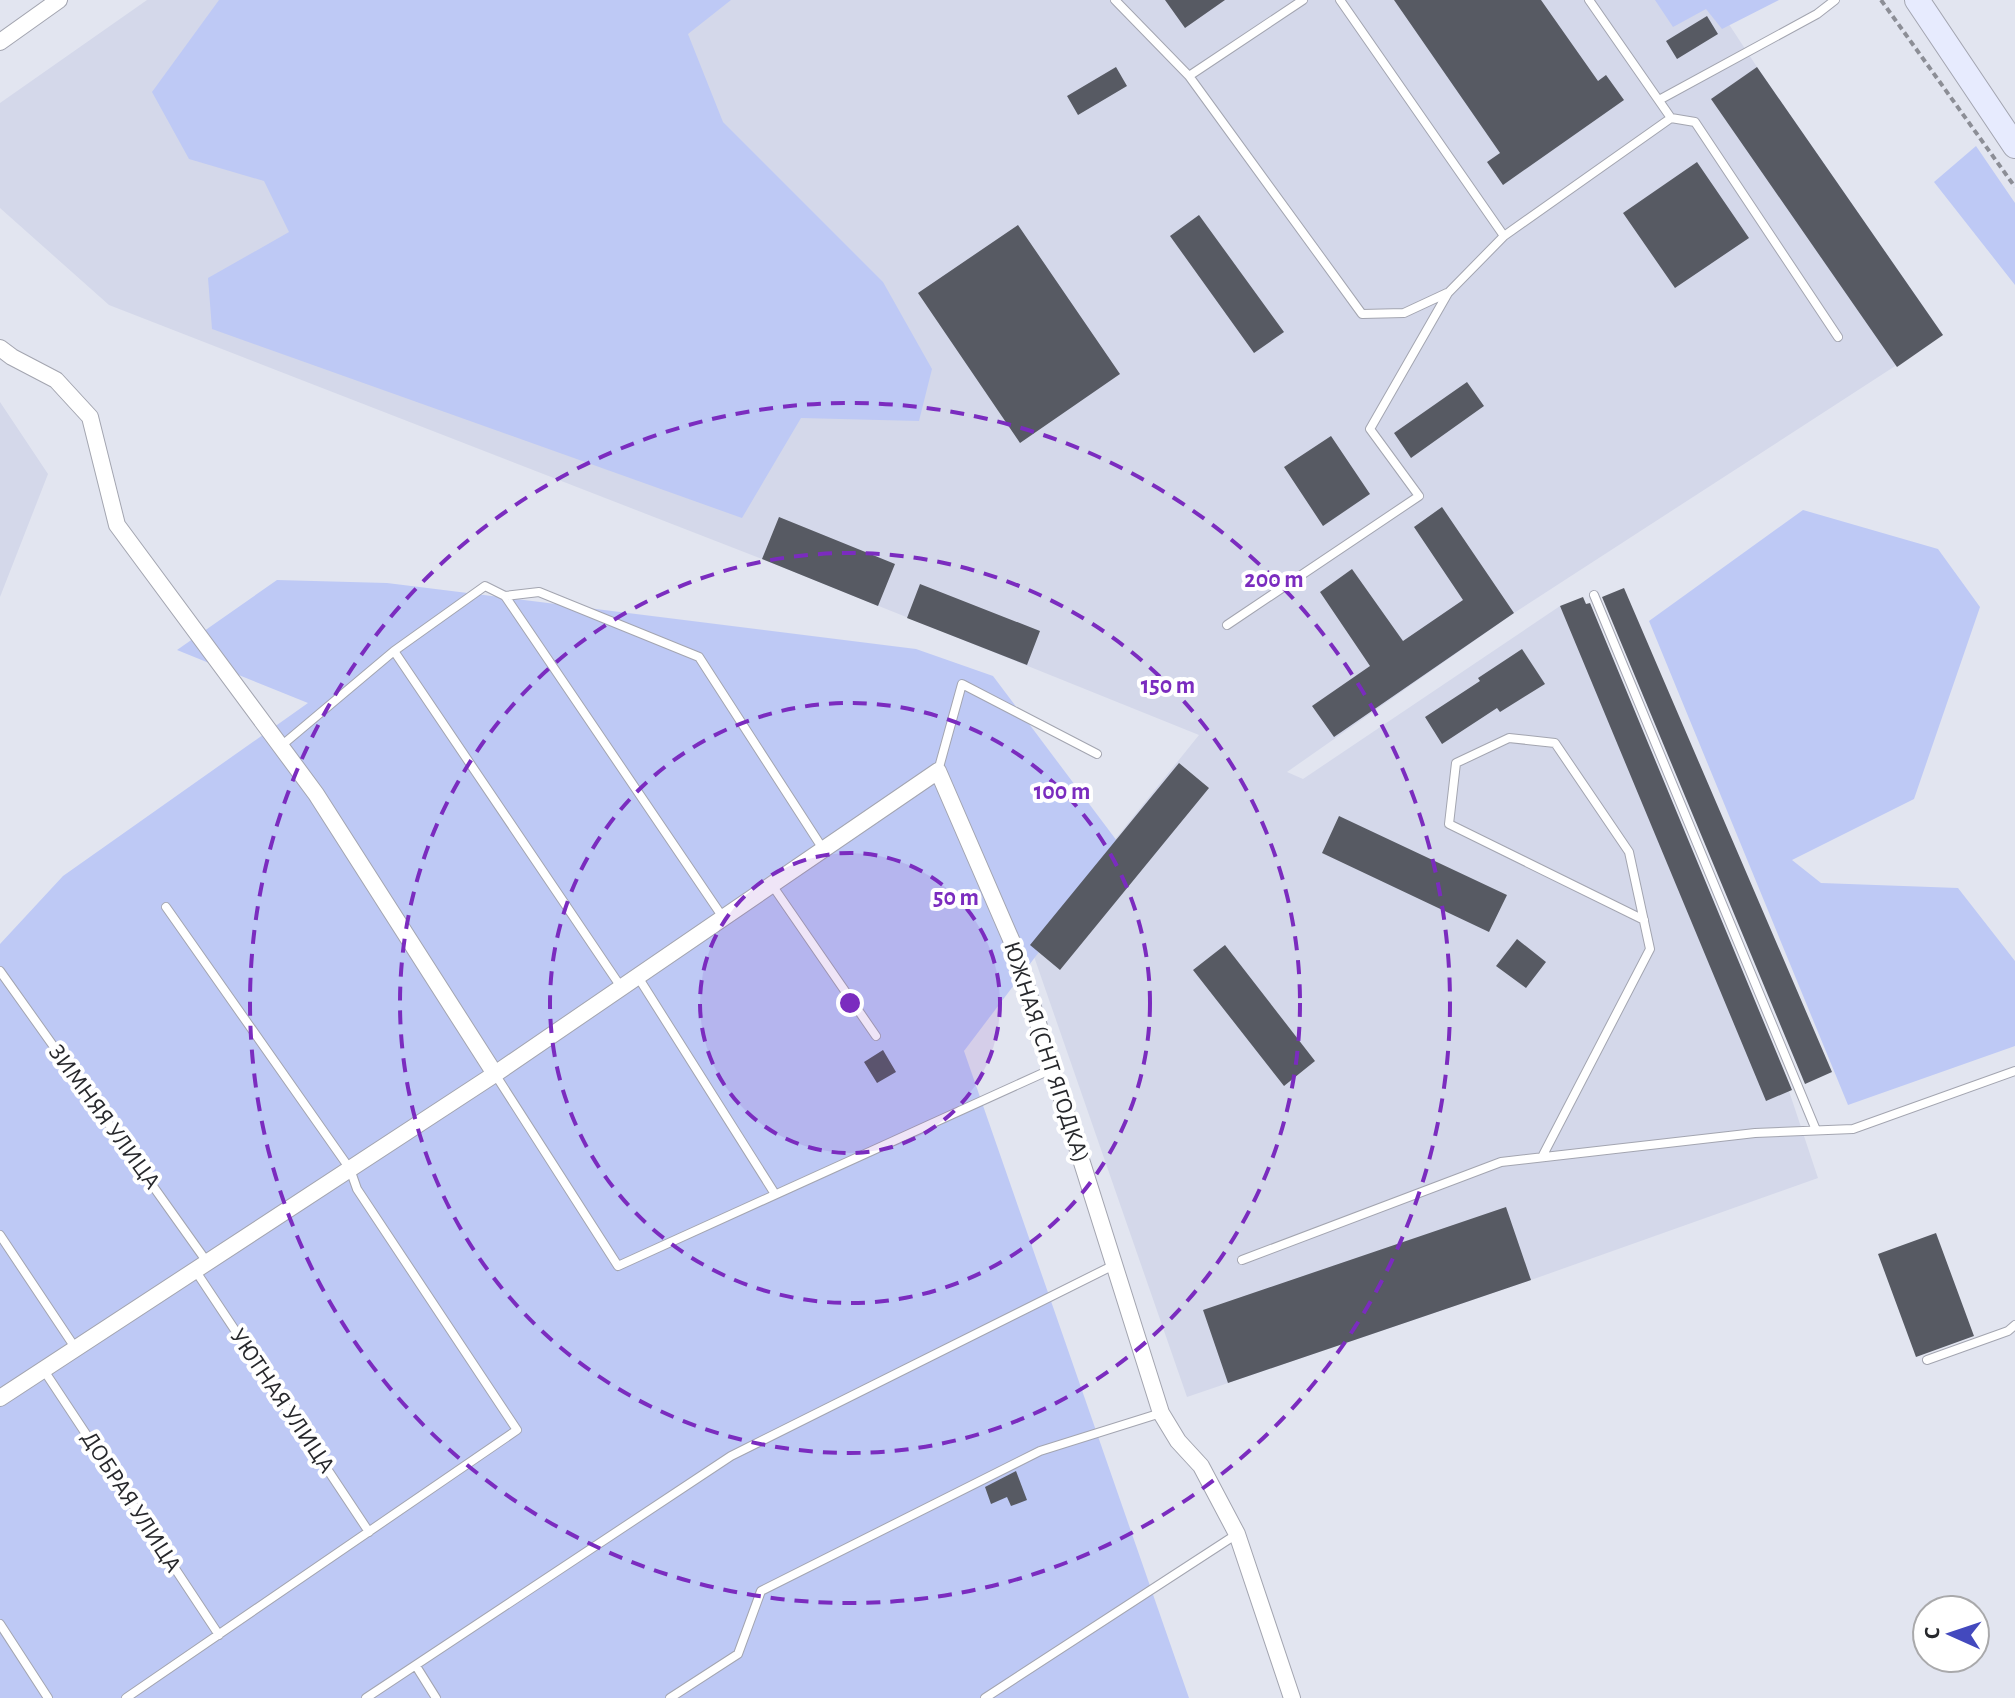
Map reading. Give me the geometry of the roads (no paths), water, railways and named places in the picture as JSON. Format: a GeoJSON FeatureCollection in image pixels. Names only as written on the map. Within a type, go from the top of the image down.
{"type":"FeatureCollection","features":[{"type":"Feature","properties":{"kind":"main road"},"geometry":{"type":"LineString","coordinates":[[1917,0],[2015,146]]}},
{"type":"Feature","properties":{"kind":"street"},"geometry":{"type":"LineString","coordinates":[[0,42],[59,0]]}},
{"type":"Feature","properties":{"kind":"street"},"geometry":{"type":"LineString","coordinates":[[0,348],[56,380],[90,417],[117,525],[316,794],[495,1074]]}},
{"type":"Feature","properties":{"kind":"street"},"geometry":{"type":"LineString","coordinates":[[0,1398],[495,1074],[938,771]]}},
{"type":"Feature","properties":{"kind":"street","name":"ЮЖНАЯ (СНТ ЯГОДКА)"},"geometry":{"type":"LineString","coordinates":[[938,771],[1013,944],[1161,1413],[1178,1441],[1201,1466],[1237,1534],[1291,1697]]}},
{"type":"Feature","properties":{"kind":"lane"},"geometry":{"type":"LineString","coordinates":[[1115,0],[1189,76],[1362,314],[1404,313],[1448,293]]}},
{"type":"Feature","properties":{"kind":"lane"},"geometry":{"type":"LineString","coordinates":[[1189,76],[1303,0]]}},
{"type":"Feature","properties":{"kind":"lane"},"geometry":{"type":"LineString","coordinates":[[1340,0],[1504,236]]}},
{"type":"Feature","properties":{"kind":"lane"},"geometry":{"type":"LineString","coordinates":[[1589,0],[1671,118]]}},
{"type":"Feature","properties":{"kind":"lane"},"geometry":{"type":"LineString","coordinates":[[1659,100],[1817,14],[1835,0]]}},
{"type":"Feature","properties":{"kind":"lane"},"geometry":{"type":"LineString","coordinates":[[1227,625],[1419,496],[1370,429],[1448,293],[1504,236],[1671,118],[1695,122],[1838,337]]}},
{"type":"Feature","properties":{"kind":"lane"},"geometry":{"type":"LineString","coordinates":[[281,746],[394,651],[485,586],[505,596],[724,919]]}},
{"type":"Feature","properties":{"kind":"lane"},"geometry":{"type":"LineString","coordinates":[[505,596],[539,592],[699,657],[824,850]]}},
{"type":"Feature","properties":{"kind":"lane"},"geometry":{"type":"LineString","coordinates":[[1594,595],[1816,1130]]}},
{"type":"Feature","properties":{"kind":"lane"},"geometry":{"type":"LineString","coordinates":[[394,651],[622,988]]}},
{"type":"Feature","properties":{"kind":"lane"},"geometry":{"type":"LineString","coordinates":[[938,771],[962,684],[1097,754]]}},
{"type":"Feature","properties":{"kind":"lane"},"geometry":{"type":"LineString","coordinates":[[1542,1157],[1650,949],[1644,920],[1629,852],[1555,743],[1509,738],[1456,763],[1449,824],[1644,920]]}},
{"type":"Feature","properties":{"kind":"lane"},"geometry":{"type":"LineString","coordinates":[[772,885],[876,1036]]}},
{"type":"Feature","properties":{"kind":"lane"},"geometry":{"type":"LineString","coordinates":[[126,1698],[517,1430],[357,1189],[350,1169],[166,907]]}},
{"type":"Feature","properties":{"kind":"lane","name":"ЗИМНЯЯ УЛИЦА"},"geometry":{"type":"LineString","coordinates":[[0,971],[201,1266]]}},
{"type":"Feature","properties":{"kind":"lane"},"geometry":{"type":"LineString","coordinates":[[638,977],[775,1194]]}},
{"type":"Feature","properties":{"kind":"lane"},"geometry":{"type":"LineString","coordinates":[[495,1074],[618,1266],[1052,1068]]}},
{"type":"Feature","properties":{"kind":"lane"},"geometry":{"type":"LineString","coordinates":[[1242,1260],[1501,1162],[1755,1133],[1853,1129],[2015,1071]]}},
{"type":"Feature","properties":{"kind":"lane"},"geometry":{"type":"LineString","coordinates":[[0,1235],[76,1349]]}},
{"type":"Feature","properties":{"kind":"lane"},"geometry":{"type":"LineString","coordinates":[[366,1698],[731,1456],[1114,1265]]}},
{"type":"Feature","properties":{"kind":"lane","name":"УЮТНАЯ УЛИЦА"},"geometry":{"type":"LineString","coordinates":[[201,1266],[369,1532]]}},
{"type":"Feature","properties":{"kind":"lane"},"geometry":{"type":"LineString","coordinates":[[1927,1360],[2008,1331],[2015,1325]]}},
{"type":"Feature","properties":{"kind":"lane","name":"ДОБРАЯ УЛИЦА"},"geometry":{"type":"LineString","coordinates":[[43,1369],[219,1635]]}},
{"type":"Feature","properties":{"kind":"lane"},"geometry":{"type":"LineString","coordinates":[[670,1698],[738,1654],[761,1591],[1040,1451],[1161,1413]]}},
{"type":"Feature","properties":{"kind":"lane"},"geometry":{"type":"LineString","coordinates":[[985,1698],[1237,1534]]}},
{"type":"Feature","properties":{"kind":"lane"},"geometry":{"type":"LineString","coordinates":[[0,1624],[48,1698]]}},
{"type":"Feature","properties":{"kind":"lane"},"geometry":{"type":"LineString","coordinates":[[416,1666],[436,1698]]}}]}
